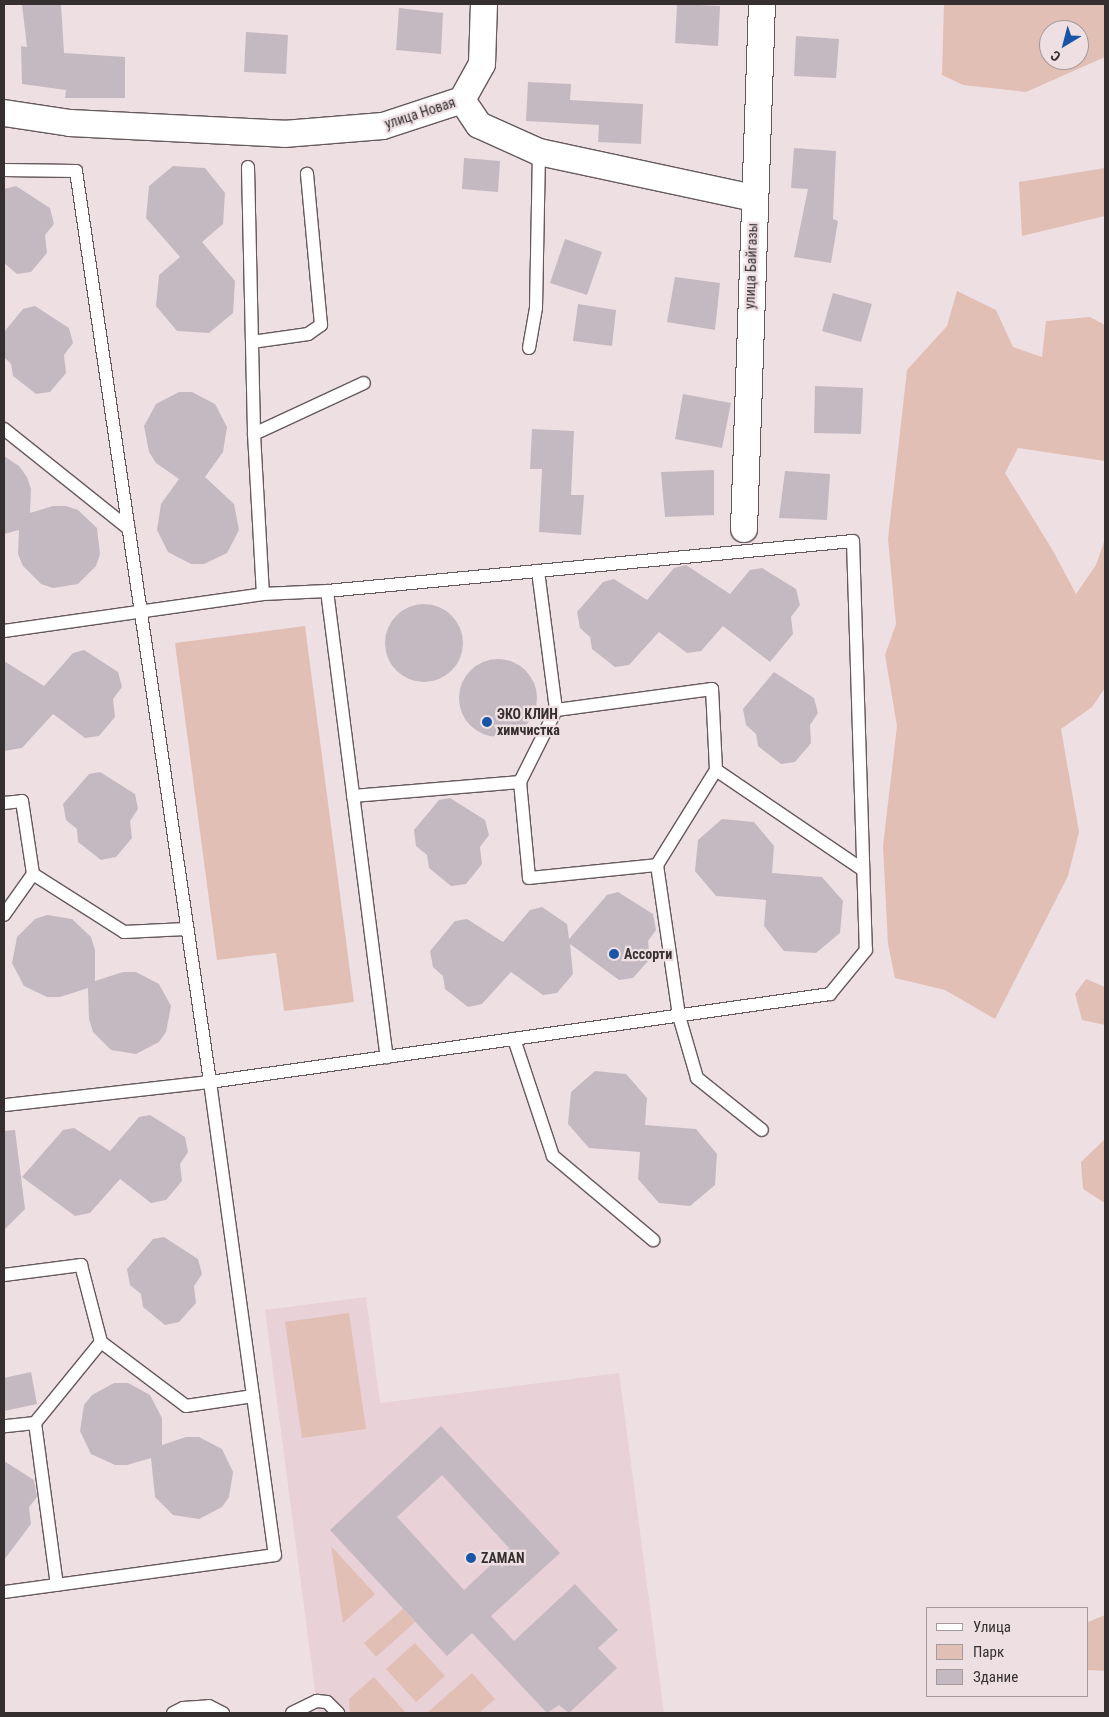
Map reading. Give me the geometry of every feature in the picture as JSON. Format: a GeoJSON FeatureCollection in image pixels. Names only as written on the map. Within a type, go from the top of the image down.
{"type":"FeatureCollection","features":[{"type":"Feature","properties":{"kind":"street"},"geometry":{"type":"LineString","coordinates":[[462,100],[482,64],[484,4]]}},
{"type":"Feature","properties":{"kind":"street","name":"улица Байгазы"},"geometry":{"type":"LineString","coordinates":[[744,529],[753,198],[760,133],[762,4]]}},
{"type":"Feature","properties":{"kind":"street","name":"улица Новая"},"geometry":{"type":"LineString","coordinates":[[4,113],[70,123],[284,134],[383,126],[462,100],[479,125],[539,152],[753,198]]}},
{"type":"Feature","properties":{"kind":"lane"},"geometry":{"type":"LineString","coordinates":[[529,348],[536,308],[539,152]]}},
{"type":"Feature","properties":{"kind":"lane"},"geometry":{"type":"LineString","coordinates":[[248,167],[254,434],[264,594]]}},
{"type":"Feature","properties":{"kind":"lane"},"geometry":{"type":"LineString","coordinates":[[4,170],[76,171],[210,1082],[275,1555],[4,1592]]}},
{"type":"Feature","properties":{"kind":"lane"},"geometry":{"type":"LineString","coordinates":[[252,342],[308,334],[321,325],[307,174]]}},
{"type":"Feature","properties":{"kind":"lane"},"geometry":{"type":"LineString","coordinates":[[254,434],[364,383]]}},
{"type":"Feature","properties":{"kind":"lane"},"geometry":{"type":"LineString","coordinates":[[4,429],[128,528]]}},
{"type":"Feature","properties":{"kind":"lane"},"geometry":{"type":"LineString","coordinates":[[4,631],[264,594],[327,591],[853,541],[866,950],[830,994],[210,1082],[4,1105]]}},
{"type":"Feature","properties":{"kind":"lane"},"geometry":{"type":"LineString","coordinates":[[538,571],[556,710],[520,782],[529,878],[657,865]]}},
{"type":"Feature","properties":{"kind":"lane"},"geometry":{"type":"LineString","coordinates":[[327,591],[387,1057]]}},
{"type":"Feature","properties":{"kind":"lane"},"geometry":{"type":"LineString","coordinates":[[556,710],[712,689],[716,770],[657,865],[679,1016],[697,1078],[762,1130]]}},
{"type":"Feature","properties":{"kind":"lane"},"geometry":{"type":"LineString","coordinates":[[716,770],[863,870]]}},
{"type":"Feature","properties":{"kind":"lane"},"geometry":{"type":"LineString","coordinates":[[353,796],[520,782]]}},
{"type":"Feature","properties":{"kind":"lane"},"geometry":{"type":"LineString","coordinates":[[4,803],[22,801],[33,874],[4,915]]}},
{"type":"Feature","properties":{"kind":"lane"},"geometry":{"type":"LineString","coordinates":[[33,874],[124,932],[186,929]]}},
{"type":"Feature","properties":{"kind":"lane"},"geometry":{"type":"LineString","coordinates":[[514,1039],[553,1156],[653,1240]]}},
{"type":"Feature","properties":{"kind":"lane"},"geometry":{"type":"LineString","coordinates":[[4,1275],[81,1265],[101,1342],[186,1406],[253,1396]]}},
{"type":"Feature","properties":{"kind":"lane"},"geometry":{"type":"LineString","coordinates":[[4,1426],[35,1423],[101,1342]]}},
{"type":"Feature","properties":{"kind":"lane"},"geometry":{"type":"LineString","coordinates":[[35,1423],[57,1585]]}},
{"type":"Feature","properties":{"kind":"lane"},"geometry":{"type":"LineString","coordinates":[[292,1713],[317,1701],[327,1702],[338,1713]]}},
{"type":"Feature","properties":{"kind":"lane"},"geometry":{"type":"LineString","coordinates":[[173,1713],[184,1708],[209,1706],[223,1713]]}},
{"type":"Feature","properties":{"kind":"shaded area","name":"ZAMAN"},"geometry":{"type":"Polygon","coordinates":[[[366,1297],[380,1403],[619,1373],[664,1713],[318,1713],[265,1310],[366,1297]]]}},
{"type":"Feature","properties":{"kind":"green space"},"geometry":{"type":"Polygon","coordinates":[[[944,4],[1105,4],[1105,57],[1089,64],[1089,20],[1039,20],[1039,70],[1076,70],[1026,92],[963,85],[942,75],[944,4]]]}},
{"type":"Feature","properties":{"kind":"green space"},"geometry":{"type":"Polygon","coordinates":[[[1105,168],[1105,216],[1022,236],[1019,182],[1105,168]]]}},
{"type":"Feature","properties":{"kind":"green space"},"geometry":{"type":"Polygon","coordinates":[[[957,291],[996,310],[1013,347],[1042,357],[1046,321],[1090,317],[1105,325],[1105,461],[1018,448],[1005,473],[1052,549],[1076,594],[1096,565],[1105,539],[1105,688],[1092,707],[1061,729],[1079,832],[1068,876],[995,1019],[945,990],[895,978],[888,944],[883,846],[897,726],[885,655],[896,624],[888,539],[907,370],[947,326],[957,291]]]}},
{"type":"Feature","properties":{"kind":"green space"},"geometry":{"type":"Polygon","coordinates":[[[305,626],[354,1002],[284,1011],[276,953],[217,960],[175,643],[305,626]]]}},
{"type":"Feature","properties":{"kind":"green space"},"geometry":{"type":"Polygon","coordinates":[[[1086,979],[1105,987],[1105,1025],[1082,1020],[1075,994],[1086,979]]]}},
{"type":"Feature","properties":{"kind":"green space"},"geometry":{"type":"Polygon","coordinates":[[[1105,1139],[1105,1203],[1083,1189],[1081,1162],[1105,1139]]]}},
{"type":"Feature","properties":{"kind":"green space"},"geometry":{"type":"Polygon","coordinates":[[[349,1313],[366,1429],[302,1438],[285,1322],[349,1313]]]}},
{"type":"Feature","properties":{"kind":"green space"},"geometry":{"type":"Polygon","coordinates":[[[331,1546],[375,1594],[343,1623],[331,1546]]]}},
{"type":"Feature","properties":{"kind":"green space"},"geometry":{"type":"Polygon","coordinates":[[[403,1609],[415,1622],[376,1657],[364,1643],[403,1609]]]}},
{"type":"Feature","properties":{"kind":"green space"},"geometry":{"type":"Polygon","coordinates":[[[1105,1615],[1105,1671],[1089,1670],[1089,1622],[1105,1615]]]}},
{"type":"Feature","properties":{"kind":"green space"},"geometry":{"type":"Polygon","coordinates":[[[415,1643],[445,1676],[416,1702],[386,1669],[415,1643]]]}},
{"type":"Feature","properties":{"kind":"green space"},"geometry":{"type":"Polygon","coordinates":[[[472,1673],[495,1699],[479,1713],[427,1713],[472,1673]]]}},
{"type":"Feature","properties":{"kind":"green space"},"geometry":{"type":"Polygon","coordinates":[[[374,1677],[406,1713],[350,1713],[349,1699],[374,1677]]]}},
{"type":"Feature","properties":{"kind":"building"},"geometry":{"type":"Polygon","coordinates":[[[22,4],[61,4],[64,53],[125,57],[125,98],[65,98],[66,90],[22,84],[21,46],[27,47],[22,4]]]}},
{"type":"Feature","properties":{"kind":"building"},"geometry":{"type":"Polygon","coordinates":[[[677,4],[720,6],[718,46],[675,43],[677,4]]]}},
{"type":"Feature","properties":{"kind":"building"},"geometry":{"type":"Polygon","coordinates":[[[399,8],[443,13],[441,54],[396,50],[399,8]]]}},
{"type":"Feature","properties":{"kind":"building"},"geometry":{"type":"Polygon","coordinates":[[[246,32],[288,35],[286,74],[244,72],[246,32]]]}},
{"type":"Feature","properties":{"kind":"building"},"geometry":{"type":"Polygon","coordinates":[[[796,36],[839,39],[836,78],[794,76],[796,36]]]}},
{"type":"Feature","properties":{"kind":"building"},"geometry":{"type":"Polygon","coordinates":[[[528,82],[571,84],[570,100],[643,104],[641,144],[598,142],[599,125],[526,121],[528,82]]]}},
{"type":"Feature","properties":{"kind":"building"},"geometry":{"type":"Polygon","coordinates":[[[794,148],[836,151],[833,219],[838,221],[831,263],[794,257],[808,189],[791,188],[794,148]]]}},
{"type":"Feature","properties":{"kind":"building"},"geometry":{"type":"Polygon","coordinates":[[[464,158],[500,161],[498,192],[462,189],[464,158]]]}},
{"type":"Feature","properties":{"kind":"building"},"geometry":{"type":"Polygon","coordinates":[[[173,166],[205,168],[225,193],[223,224],[202,242],[235,281],[233,313],[209,333],[177,331],[156,306],[159,275],[180,257],[146,218],[149,186],[173,166]]]}},
{"type":"Feature","properties":{"kind":"building"},"geometry":{"type":"Polygon","coordinates":[[[16,186],[50,208],[54,224],[45,235],[47,253],[31,272],[17,274],[4,263],[4,189],[16,186]]]}},
{"type":"Feature","properties":{"kind":"building"},"geometry":{"type":"Polygon","coordinates":[[[565,239],[602,252],[587,295],[550,283],[565,239]]]}},
{"type":"Feature","properties":{"kind":"building"},"geometry":{"type":"Polygon","coordinates":[[[675,277],[720,283],[715,330],[667,322],[675,277]]]}},
{"type":"Feature","properties":{"kind":"building"},"geometry":{"type":"Polygon","coordinates":[[[833,293],[872,304],[861,342],[822,331],[833,293]]]}},
{"type":"Feature","properties":{"kind":"building"},"geometry":{"type":"Polygon","coordinates":[[[578,304],[616,310],[612,346],[573,341],[578,304]]]}},
{"type":"Feature","properties":{"kind":"building"},"geometry":{"type":"Polygon","coordinates":[[[35,306],[69,328],[73,343],[64,355],[66,373],[50,392],[36,394],[13,376],[11,364],[4,357],[4,332],[23,309],[35,306]]]}},
{"type":"Feature","properties":{"kind":"building"},"geometry":{"type":"Polygon","coordinates":[[[815,386],[863,388],[861,434],[814,433],[815,386]]]}},
{"type":"Feature","properties":{"kind":"building"},"geometry":{"type":"Polygon","coordinates":[[[179,392],[192,392],[215,404],[227,427],[223,452],[205,477],[234,504],[239,530],[227,553],[204,564],[191,564],[168,552],[157,530],[161,504],[179,479],[156,463],[149,452],[144,426],[156,404],[179,392]]]}},
{"type":"Feature","properties":{"kind":"building"},"geometry":{"type":"Polygon","coordinates":[[[683,394],[731,403],[722,448],[675,439],[683,394]]]}},
{"type":"Feature","properties":{"kind":"building"},"geometry":{"type":"Polygon","coordinates":[[[532,429],[574,431],[571,495],[584,495],[581,535],[539,532],[542,469],[530,469],[532,429]]]}},
{"type":"Feature","properties":{"kind":"building"},"geometry":{"type":"Polygon","coordinates":[[[4,456],[19,466],[27,477],[31,489],[30,513],[53,506],[66,506],[78,510],[97,528],[100,554],[96,566],[78,584],[53,588],[41,584],[23,566],[18,554],[19,530],[4,534],[4,456]]]}},
{"type":"Feature","properties":{"kind":"building"},"geometry":{"type":"Polygon","coordinates":[[[714,470],[714,515],[665,517],[661,472],[714,470]]]}},
{"type":"Feature","properties":{"kind":"building"},"geometry":{"type":"Polygon","coordinates":[[[785,471],[830,474],[827,520],[779,518],[785,471]]]}},
{"type":"Feature","properties":{"kind":"building"},"geometry":{"type":"Polygon","coordinates":[[[686,565],[730,594],[750,570],[762,568],[796,589],[800,605],[791,617],[793,634],[770,662],[723,626],[701,651],[687,653],[659,632],[629,665],[615,667],[592,649],[590,637],[580,628],[577,612],[603,582],[614,579],[647,600],[674,568],[686,565]]]}},
{"type":"Feature","properties":{"kind":"building"},"geometry":{"type":"Polygon","coordinates":[[[416,604],[432,604],[446,610],[457,621],[463,635],[463,651],[457,665],[446,676],[432,682],[416,682],[402,676],[391,665],[385,651],[385,635],[391,621],[402,610],[416,604]]]}},
{"type":"Feature","properties":{"kind":"building"},"geometry":{"type":"Polygon","coordinates":[[[84,650],[118,672],[122,687],[113,699],[115,717],[99,736],[85,738],[53,714],[22,748],[4,751],[4,661],[44,686],[73,653],[84,650]]]}},
{"type":"Feature","properties":{"kind":"building"},"geometry":{"type":"Polygon","coordinates":[[[490,659],[506,659],[520,665],[531,676],[537,690],[537,706],[531,720],[520,731],[506,737],[490,737],[476,731],[465,720],[459,706],[459,690],[465,676],[476,665],[490,659]]]}},
{"type":"Feature","properties":{"kind":"building"},"geometry":{"type":"Polygon","coordinates":[[[774,672],[814,698],[818,713],[810,725],[811,743],[795,762],[781,764],[758,746],[756,734],[746,725],[743,709],[774,672]]]}},
{"type":"Feature","properties":{"kind":"building"},"geometry":{"type":"Polygon","coordinates":[[[100,772],[135,794],[138,809],[130,821],[132,838],[116,857],[101,860],[78,842],[77,829],[66,820],[63,804],[89,774],[100,772]]]}},
{"type":"Feature","properties":{"kind":"building"},"geometry":{"type":"Polygon","coordinates":[[[450,798],[485,820],[489,835],[480,847],[482,864],[466,884],[451,886],[429,868],[427,855],[416,846],[414,830],[439,800],[450,798]]]}},
{"type":"Feature","properties":{"kind":"building"},"geometry":{"type":"Polygon","coordinates":[[[722,819],[754,822],[774,846],[772,873],[822,877],[843,901],[840,933],[816,953],[784,951],[764,926],[766,900],[716,896],[695,871],[698,840],[722,819]]]}},
{"type":"Feature","properties":{"kind":"building"},"geometry":{"type":"Polygon","coordinates":[[[618,892],[653,914],[656,930],[648,941],[650,959],[633,978],[619,980],[570,944],[573,974],[557,993],[543,995],[511,972],[482,1004],[468,1007],[445,989],[443,976],[433,967],[430,951],[455,921],[467,919],[503,942],[530,910],[542,907],[567,924],[569,939],[607,895],[618,892]]]}},
{"type":"Feature","properties":{"kind":"building"},"geometry":{"type":"Polygon","coordinates":[[[47,915],[72,919],[91,937],[95,950],[95,981],[123,972],[136,972],[159,984],[171,1006],[166,1032],[159,1042],[136,1054],[111,1050],[93,1032],[89,1019],[88,988],[60,997],[47,997],[24,986],[12,963],[17,937],[35,919],[47,915]]]}},
{"type":"Feature","properties":{"kind":"building"},"geometry":{"type":"Polygon","coordinates":[[[595,1071],[626,1074],[647,1098],[645,1125],[696,1129],[717,1154],[715,1185],[690,1206],[659,1203],[638,1179],[640,1152],[589,1148],[568,1124],[571,1092],[595,1071]]]}},
{"type":"Feature","properties":{"kind":"building"},"geometry":{"type":"Polygon","coordinates":[[[150,1115],[185,1137],[188,1152],[180,1164],[182,1181],[166,1200],[151,1203],[120,1179],[90,1213],[75,1216],[22,1177],[63,1130],[74,1128],[110,1151],[139,1117],[150,1115]]]}},
{"type":"Feature","properties":{"kind":"building"},"geometry":{"type":"Polygon","coordinates":[[[15,1130],[25,1209],[4,1230],[4,1131],[15,1130]]]}},
{"type":"Feature","properties":{"kind":"building"},"geometry":{"type":"Polygon","coordinates":[[[164,1237],[198,1259],[202,1274],[194,1286],[196,1303],[179,1322],[165,1325],[143,1307],[141,1294],[130,1285],[127,1269],[153,1239],[164,1237]]]}},
{"type":"Feature","properties":{"kind":"building"},"geometry":{"type":"Polygon","coordinates":[[[31,1372],[37,1404],[4,1411],[4,1378],[31,1372]]]}},
{"type":"Feature","properties":{"kind":"building"},"geometry":{"type":"Polygon","coordinates":[[[114,1383],[128,1383],[150,1395],[162,1418],[162,1445],[186,1437],[199,1437],[222,1449],[233,1472],[229,1497],[222,1507],[199,1519],[173,1515],[155,1497],[151,1458],[127,1465],[115,1465],[91,1454],[80,1431],[84,1405],[92,1395],[114,1383]]]}},
{"type":"Feature","properties":{"kind":"building"},"geometry":{"type":"Polygon","coordinates":[[[441,1426],[560,1553],[491,1616],[514,1641],[575,1584],[618,1630],[598,1648],[617,1668],[569,1713],[559,1705],[547,1713],[472,1633],[447,1656],[330,1530],[441,1426]],[[442,1475],[397,1517],[464,1590],[509,1548],[442,1475]]]}},
{"type":"Feature","properties":{"kind":"building"},"geometry":{"type":"Polygon","coordinates":[[[4,1461],[34,1480],[37,1497],[29,1507],[31,1524],[4,1560],[4,1461]]]}},
{"type":"Feature","properties":{"kind":"place","name":"ЭКО КЛИН химчистка"},"geometry":{"type":"Point","coordinates":[487,722]}},
{"type":"Feature","properties":{"kind":"place","name":"Ассорти"},"geometry":{"type":"Point","coordinates":[614,954]}},
{"type":"Feature","properties":{"kind":"place","name":"ZAMAN"},"geometry":{"type":"Point","coordinates":[471,1558]}}]}
